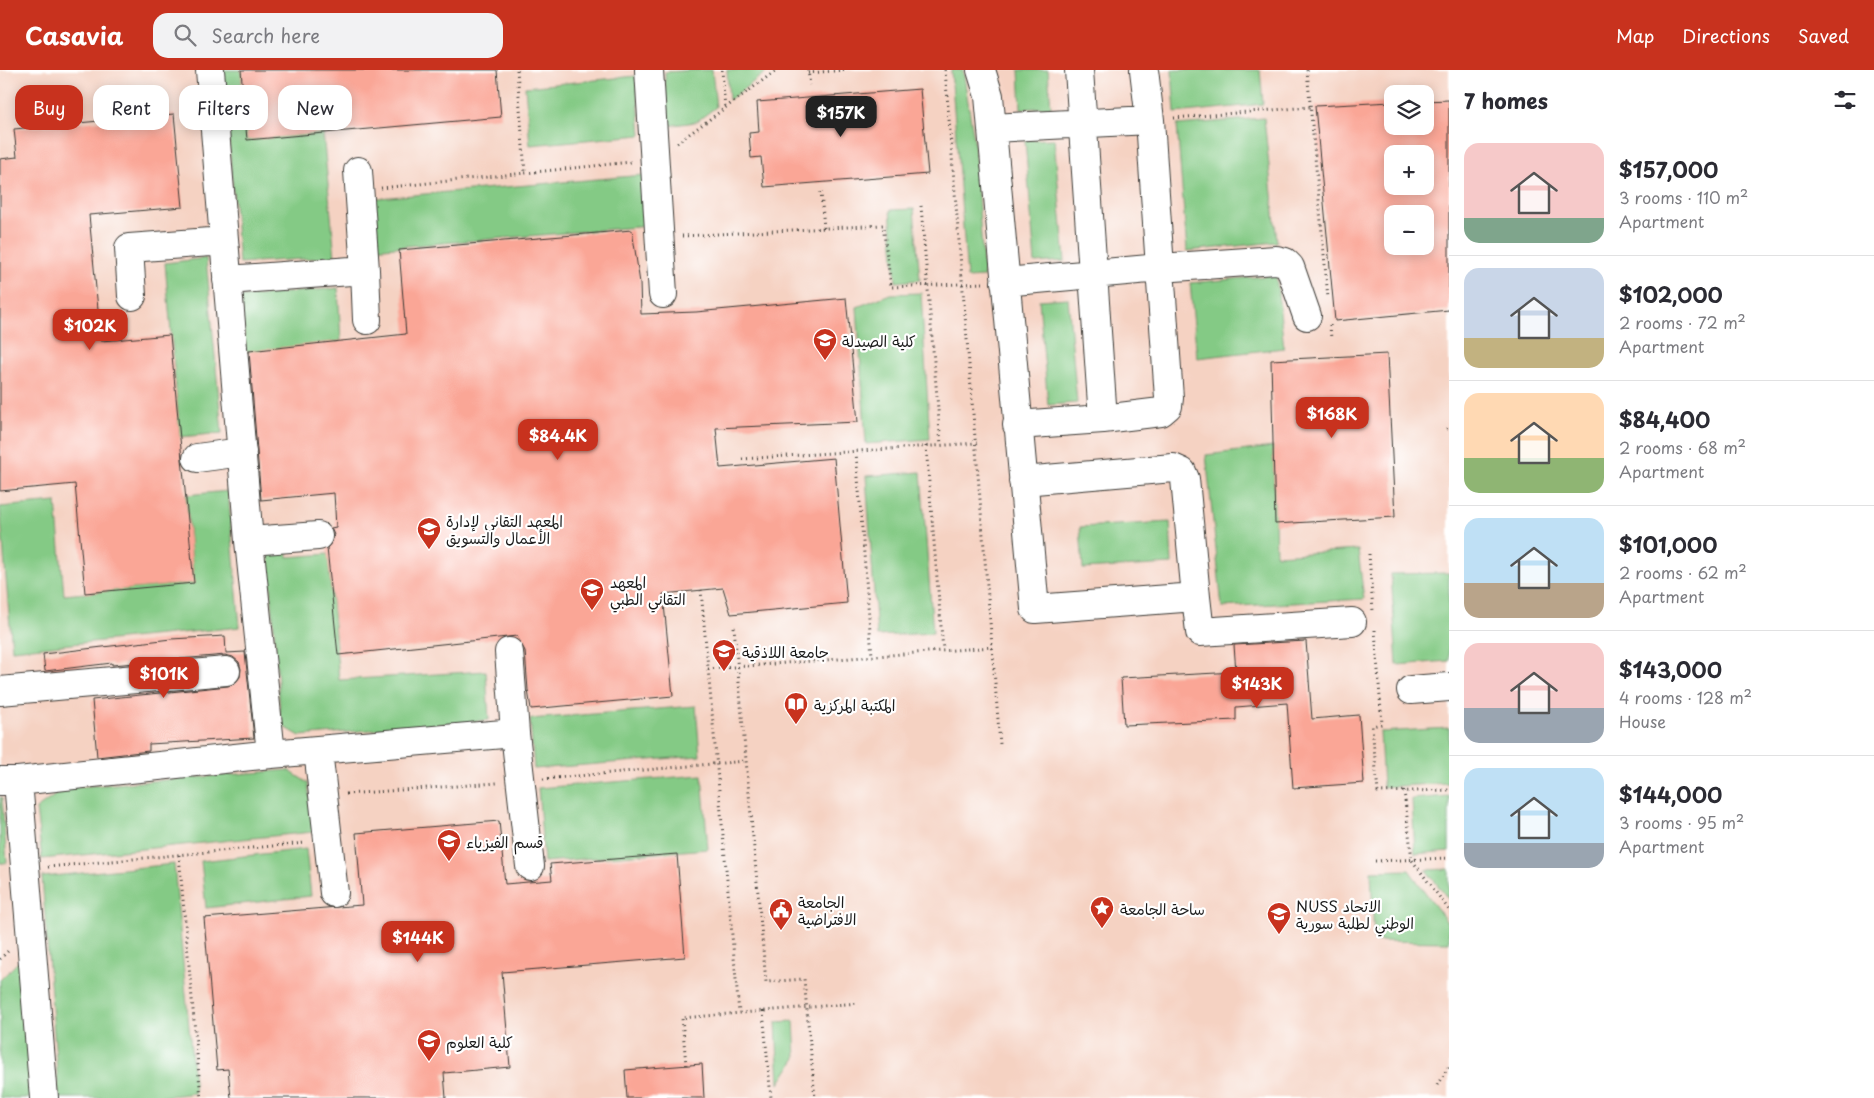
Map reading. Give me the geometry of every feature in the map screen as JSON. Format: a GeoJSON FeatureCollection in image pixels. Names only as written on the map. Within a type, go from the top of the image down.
{"type":"FeatureCollection","features":[{"type":"Feature","properties":{"kind":"street"},"geometry":{"type":"LineString","coordinates":[[210,70],[249,540],[271,754]]}},
{"type":"Feature","properties":{"kind":"street"},"geometry":{"type":"LineString","coordinates":[[649,70],[663,294]]}},
{"type":"Feature","properties":{"kind":"street"},"geometry":{"type":"LineString","coordinates":[[981,70],[992,83],[992,128],[1017,425],[1035,608],[1196,598]]}},
{"type":"Feature","properties":{"kind":"street"},"geometry":{"type":"LineString","coordinates":[[1079,70],[1103,419]]}},
{"type":"Feature","properties":{"kind":"street"},"geometry":{"type":"LineString","coordinates":[[1017,425],[1103,419],[1161,412],[1168,406],[1169,398],[1150,120],[1144,70]]}},
{"type":"Feature","properties":{"kind":"street"},"geometry":{"type":"LineString","coordinates":[[992,128],[1150,120]]}},
{"type":"Feature","properties":{"kind":"street"},"geometry":{"type":"LineString","coordinates":[[359,181],[367,320]]}},
{"type":"Feature","properties":{"kind":"street"},"geometry":{"type":"LineString","coordinates":[[132,296],[129,248],[224,241]]}},
{"type":"Feature","properties":{"kind":"street"},"geometry":{"type":"LineString","coordinates":[[1005,282],[1276,260],[1284,262],[1290,267],[1321,312]]}},
{"type":"Feature","properties":{"kind":"street"},"geometry":{"type":"LineString","coordinates":[[227,280],[365,270]]}},
{"type":"Feature","properties":{"kind":"street"},"geometry":{"type":"LineString","coordinates":[[196,458],[242,452]]}},
{"type":"Feature","properties":{"kind":"street"},"geometry":{"type":"LineString","coordinates":[[1024,481],[1173,468],[1182,472],[1185,479],[1200,632],[1367,620]]}},
{"type":"Feature","properties":{"kind":"street"},"geometry":{"type":"LineString","coordinates":[[249,540],[318,536]]}},
{"type":"Feature","properties":{"kind":"street"},"geometry":{"type":"LineString","coordinates":[[509,652],[515,733],[530,866]]}},
{"type":"Feature","properties":{"kind":"street"},"geometry":{"type":"LineString","coordinates":[[0,691],[226,672]]}},
{"type":"Feature","properties":{"kind":"street"},"geometry":{"type":"LineString","coordinates":[[1411,690],[1449,687]]}},
{"type":"Feature","properties":{"kind":"street"},"geometry":{"type":"LineString","coordinates":[[44,1098],[25,869],[9,781],[271,754],[515,733]]}},
{"type":"Feature","properties":{"kind":"street"},"geometry":{"type":"LineString","coordinates":[[318,750],[334,893]]}},
{"type":"Feature","properties":{"kind":"path"},"geometry":{"type":"LineString","coordinates":[[517,70],[525,172]]}},
{"type":"Feature","properties":{"kind":"path"},"geometry":{"type":"LineString","coordinates":[[722,70],[724,108]]}},
{"type":"Feature","properties":{"kind":"path"},"geometry":{"type":"LineString","coordinates":[[359,181],[525,172],[655,159],[777,70]]}},
{"type":"Feature","properties":{"kind":"path"},"geometry":{"type":"LineString","coordinates":[[810,85],[808,71],[846,70]]}},
{"type":"Feature","properties":{"kind":"path"},"geometry":{"type":"LineString","coordinates":[[945,70],[977,443],[1000,744]]}},
{"type":"Feature","properties":{"kind":"path"},"geometry":{"type":"LineString","coordinates":[[1306,70],[1310,107],[1321,312],[1332,339]]}},
{"type":"Feature","properties":{"kind":"path"},"geometry":{"type":"LineString","coordinates":[[1150,120],[1310,107]]}},
{"type":"Feature","properties":{"kind":"path"},"geometry":{"type":"LineString","coordinates":[[821,192],[824,228]]}},
{"type":"Feature","properties":{"kind":"path"},"geometry":{"type":"LineString","coordinates":[[921,206],[941,446]]}},
{"type":"Feature","properties":{"kind":"path"},"geometry":{"type":"LineString","coordinates":[[659,238],[884,225],[891,287],[1005,282]]}},
{"type":"Feature","properties":{"kind":"path"},"geometry":{"type":"LineString","coordinates":[[742,459],[977,443]]}},
{"type":"Feature","properties":{"kind":"path"},"geometry":{"type":"LineString","coordinates":[[926,446],[943,650]]}},
{"type":"Feature","properties":{"kind":"path"},"geometry":{"type":"LineString","coordinates":[[856,452],[872,656]]}},
{"type":"Feature","properties":{"kind":"path"},"geometry":{"type":"LineString","coordinates":[[1369,554],[1367,620],[1382,724],[1372,726],[1378,792],[1449,790]]}},
{"type":"Feature","properties":{"kind":"path"},"geometry":{"type":"LineString","coordinates":[[701,590],[739,1013]]}},
{"type":"Feature","properties":{"kind":"path"},"geometry":{"type":"LineString","coordinates":[[734,627],[766,982],[804,979],[815,1098]]}},
{"type":"Feature","properties":{"kind":"path"},"geometry":{"type":"LineString","coordinates":[[708,669],[993,647]]}},
{"type":"Feature","properties":{"kind":"path"},"geometry":{"type":"LineString","coordinates":[[1404,792],[1412,860],[1449,910]]}},
{"type":"Feature","properties":{"kind":"path"},"geometry":{"type":"LineString","coordinates":[[25,869],[328,841]]}},
{"type":"Feature","properties":{"kind":"path"},"geometry":{"type":"LineString","coordinates":[[179,855],[202,1098]]}},
{"type":"Feature","properties":{"kind":"path"},"geometry":{"type":"LineString","coordinates":[[1375,861],[1449,858]]}},
{"type":"Feature","properties":{"kind":"path"},"geometry":{"type":"LineString","coordinates":[[686,1065],[682,1018],[858,1003]]}},
{"type":"Feature","properties":{"kind":"path"},"geometry":{"type":"LineString","coordinates":[[763,1011],[770,1098]]}},
{"type":"Feature","properties":{"kind":"path"},"geometry":{"type":"LineString","coordinates":[[1437,1085],[1449,1066]]}},
{"type":"Feature","properties":{"kind":"shaded area","name":"جامعة اللاذقية"},"geometry":{"type":"Polygon","coordinates":[[[0,70],[1449,70],[1449,1098],[0,1098],[0,70]]]}},
{"type":"Feature","properties":{"kind":"green space"},"geometry":{"type":"Polygon","coordinates":[[[223,70],[241,70],[242,85],[224,85],[223,70]]]}},
{"type":"Feature","properties":{"kind":"green space"},"geometry":{"type":"Polygon","coordinates":[[[712,70],[716,107],[696,122],[666,126],[665,72],[712,70]]]}},
{"type":"Feature","properties":{"kind":"green space"},"geometry":{"type":"Polygon","coordinates":[[[727,70],[769,70],[729,100],[727,70]]]}},
{"type":"Feature","properties":{"kind":"green space"},"geometry":{"type":"Polygon","coordinates":[[[951,70],[963,70],[974,140],[984,277],[967,278],[951,70]]]}},
{"type":"Feature","properties":{"kind":"green space"},"geometry":{"type":"Polygon","coordinates":[[[1019,70],[1048,70],[1051,107],[1021,109],[1019,70]]]}},
{"type":"Feature","properties":{"kind":"green space"},"geometry":{"type":"Polygon","coordinates":[[[1172,70],[1260,70],[1263,104],[1175,113],[1172,70]]]}},
{"type":"Feature","properties":{"kind":"green space"},"geometry":{"type":"Polygon","coordinates":[[[636,76],[641,135],[530,145],[525,87],[636,76]]]}},
{"type":"Feature","properties":{"kind":"green space"},"geometry":{"type":"Polygon","coordinates":[[[1264,118],[1277,242],[1187,251],[1177,125],[1264,118]]]}},
{"type":"Feature","properties":{"kind":"green space"},"geometry":{"type":"Polygon","coordinates":[[[228,130],[246,130],[247,140],[323,133],[335,257],[239,263],[228,130]]]}},
{"type":"Feature","properties":{"kind":"green space"},"geometry":{"type":"Polygon","coordinates":[[[1054,139],[1065,261],[1035,263],[1025,140],[1054,139]]]}},
{"type":"Feature","properties":{"kind":"green space"},"geometry":{"type":"Polygon","coordinates":[[[644,175],[649,226],[371,249],[367,199],[644,175]]]}},
{"type":"Feature","properties":{"kind":"green space"},"geometry":{"type":"Polygon","coordinates":[[[914,209],[920,280],[896,282],[890,210],[914,209]]]}},
{"type":"Feature","properties":{"kind":"green space"},"geometry":{"type":"Polygon","coordinates":[[[206,258],[222,433],[180,437],[165,263],[206,258]]]}},
{"type":"Feature","properties":{"kind":"green space"},"geometry":{"type":"Polygon","coordinates":[[[1276,275],[1284,348],[1197,358],[1190,283],[1276,275]]]}},
{"type":"Feature","properties":{"kind":"green space"},"geometry":{"type":"Polygon","coordinates":[[[338,288],[341,341],[246,352],[241,297],[338,288]]]}},
{"type":"Feature","properties":{"kind":"green space"},"geometry":{"type":"Polygon","coordinates":[[[921,293],[930,439],[866,444],[857,307],[890,294],[921,293]]]}},
{"type":"Feature","properties":{"kind":"green space"},"geometry":{"type":"Polygon","coordinates":[[[1068,298],[1077,403],[1048,405],[1039,300],[1068,298]]]}},
{"type":"Feature","properties":{"kind":"green space"},"geometry":{"type":"Polygon","coordinates":[[[1273,447],[1276,555],[1358,550],[1364,599],[1222,607],[1206,455],[1273,447]]]}},
{"type":"Feature","properties":{"kind":"green space"},"geometry":{"type":"Polygon","coordinates":[[[921,472],[933,633],[877,636],[866,476],[921,472]]]}},
{"type":"Feature","properties":{"kind":"green space"},"geometry":{"type":"Polygon","coordinates":[[[228,491],[240,627],[12,650],[0,507],[56,502],[64,595],[194,583],[186,495],[228,491]]]}},
{"type":"Feature","properties":{"kind":"green space"},"geometry":{"type":"Polygon","coordinates":[[[1170,522],[1172,564],[1083,569],[1080,527],[1170,522]]]}},
{"type":"Feature","properties":{"kind":"green space"},"geometry":{"type":"Polygon","coordinates":[[[287,545],[288,557],[328,554],[339,680],[486,671],[489,720],[300,736],[281,725],[268,546],[287,545]]]}},
{"type":"Feature","properties":{"kind":"green space"},"geometry":{"type":"Polygon","coordinates":[[[1449,573],[1449,661],[1397,665],[1391,574],[1449,573]]]}},
{"type":"Feature","properties":{"kind":"green space"},"geometry":{"type":"Polygon","coordinates":[[[696,706],[700,756],[534,769],[530,719],[696,706]]]}},
{"type":"Feature","properties":{"kind":"green space"},"geometry":{"type":"Polygon","coordinates":[[[1449,728],[1449,783],[1383,787],[1380,732],[1449,728]]]}},
{"type":"Feature","properties":{"kind":"green space"},"geometry":{"type":"Polygon","coordinates":[[[288,770],[308,783],[313,832],[42,859],[36,809],[65,788],[288,770]]]}},
{"type":"Feature","properties":{"kind":"green space"},"geometry":{"type":"Polygon","coordinates":[[[702,775],[708,849],[544,862],[538,788],[702,775]]]}},
{"type":"Feature","properties":{"kind":"green space"},"geometry":{"type":"Polygon","coordinates":[[[1449,796],[1449,851],[1415,854],[1412,799],[1449,796]]]}},
{"type":"Feature","properties":{"kind":"green space"},"geometry":{"type":"Polygon","coordinates":[[[0,797],[2,797],[7,863],[0,863],[0,797]]]}},
{"type":"Feature","properties":{"kind":"green space"},"geometry":{"type":"Polygon","coordinates":[[[306,849],[311,896],[206,908],[201,861],[306,849]]]}},
{"type":"Feature","properties":{"kind":"green space"},"geometry":{"type":"Polygon","coordinates":[[[174,864],[195,1093],[153,1098],[59,1098],[42,877],[174,864]]]}},
{"type":"Feature","properties":{"kind":"green space"},"geometry":{"type":"Polygon","coordinates":[[[1449,869],[1449,900],[1426,870],[1449,869]]]}},
{"type":"Feature","properties":{"kind":"green space"},"geometry":{"type":"Polygon","coordinates":[[[1409,870],[1449,925],[1449,942],[1374,941],[1371,871],[1409,870]]]}},
{"type":"Feature","properties":{"kind":"green space"},"geometry":{"type":"Polygon","coordinates":[[[23,957],[32,1098],[0,1098],[0,980],[23,957]]]}},
{"type":"Feature","properties":{"kind":"green space"},"geometry":{"type":"Polygon","coordinates":[[[794,1021],[796,1058],[779,1084],[776,1022],[794,1021]]]}},
{"type":"Feature","properties":{"kind":"building"},"geometry":{"type":"Polygon","coordinates":[[[241,70],[497,70],[501,117],[247,140],[246,130],[268,130],[268,85],[242,85],[241,70]]]}},
{"type":"Feature","properties":{"kind":"building"},"geometry":{"type":"Polygon","coordinates":[[[920,89],[928,174],[764,187],[761,157],[751,158],[749,133],[759,132],[757,102],[920,89]]]}},
{"type":"Feature","properties":{"kind":"building"},"geometry":{"type":"Polygon","coordinates":[[[1449,100],[1449,310],[1335,321],[1315,106],[1384,102],[1384,135],[1434,135],[1434,101],[1449,100]]]}},
{"type":"Feature","properties":{"kind":"building"},"geometry":{"type":"Polygon","coordinates":[[[169,114],[174,114],[183,207],[89,215],[101,341],[170,335],[194,583],[85,593],[75,484],[0,491],[0,159],[17,157],[14,129],[83,130],[83,123],[93,122],[93,130],[169,130],[169,114]]]}},
{"type":"Feature","properties":{"kind":"building"},"geometry":{"type":"Polygon","coordinates":[[[632,230],[640,283],[641,314],[696,312],[846,298],[858,422],[716,428],[720,468],[834,458],[847,603],[731,614],[723,588],[663,594],[673,696],[531,709],[525,651],[517,636],[338,655],[327,548],[332,542],[334,535],[331,528],[336,527],[334,493],[261,500],[249,351],[406,334],[399,250],[632,230]]]}},
{"type":"Feature","properties":{"kind":"building"},"geometry":{"type":"Polygon","coordinates":[[[1387,354],[1395,517],[1275,524],[1271,360],[1387,354]]]}},
{"type":"Feature","properties":{"kind":"building"},"geometry":{"type":"Polygon","coordinates":[[[225,636],[226,653],[245,652],[254,738],[149,744],[149,751],[97,757],[92,700],[228,686],[235,683],[240,677],[241,669],[239,662],[233,657],[225,655],[112,665],[112,663],[45,671],[43,654],[171,639],[225,636]]]}},
{"type":"Feature","properties":{"kind":"building"},"geometry":{"type":"Polygon","coordinates":[[[1306,641],[1312,719],[1359,715],[1364,783],[1293,788],[1287,703],[1236,707],[1236,720],[1124,725],[1121,678],[1236,672],[1234,645],[1306,641]]]}},
{"type":"Feature","properties":{"kind":"building","name":"كلية العلوم"},"geometry":{"type":"Polygon","coordinates":[[[499,821],[505,884],[552,880],[550,864],[677,854],[685,957],[502,972],[510,1067],[444,1073],[446,1098],[231,1098],[228,1069],[217,1070],[204,918],[362,905],[356,833],[499,821]]]}},
{"type":"Feature","properties":{"kind":"building"},"geometry":{"type":"Polygon","coordinates":[[[702,1064],[704,1098],[627,1098],[625,1070],[702,1064]]]}},
{"type":"Feature","properties":{"kind":"place","name":"كلية الصيدلة"},"geometry":{"type":"Point","coordinates":[825,361]}},
{"type":"Feature","properties":{"kind":"place","name":"المعهد التقاني لإدارة الأعمال والتسويق"},"geometry":{"type":"Point","coordinates":[429,550]}},
{"type":"Feature","properties":{"kind":"place","name":"المعهد التقاني الطبي"},"geometry":{"type":"Point","coordinates":[592,611]}},
{"type":"Feature","properties":{"kind":"place","name":"جامعة اللاذقية"},"geometry":{"type":"Point","coordinates":[724,672]}},
{"type":"Feature","properties":{"kind":"place","name":"المكتبة المركزية"},"geometry":{"type":"Point","coordinates":[796,725]}},
{"type":"Feature","properties":{"kind":"place","name":"قسم الفيزياء"},"geometry":{"type":"Point","coordinates":[449,862]}},
{"type":"Feature","properties":{"kind":"place","name":"ساحة الجامعة"},"geometry":{"type":"Point","coordinates":[1102,929]}},
{"type":"Feature","properties":{"kind":"place","name":"الجامعة الافتراضية"},"geometry":{"type":"Point","coordinates":[781,931]}},
{"type":"Feature","properties":{"kind":"place","name":"NUSS الاتحاد الوطني لطلبة سورية"},"geometry":{"type":"Point","coordinates":[1279,935]}},
{"type":"Feature","properties":{"kind":"place","name":"كلية العلوم"},"geometry":{"type":"Point","coordinates":[429,1062]}}]}
